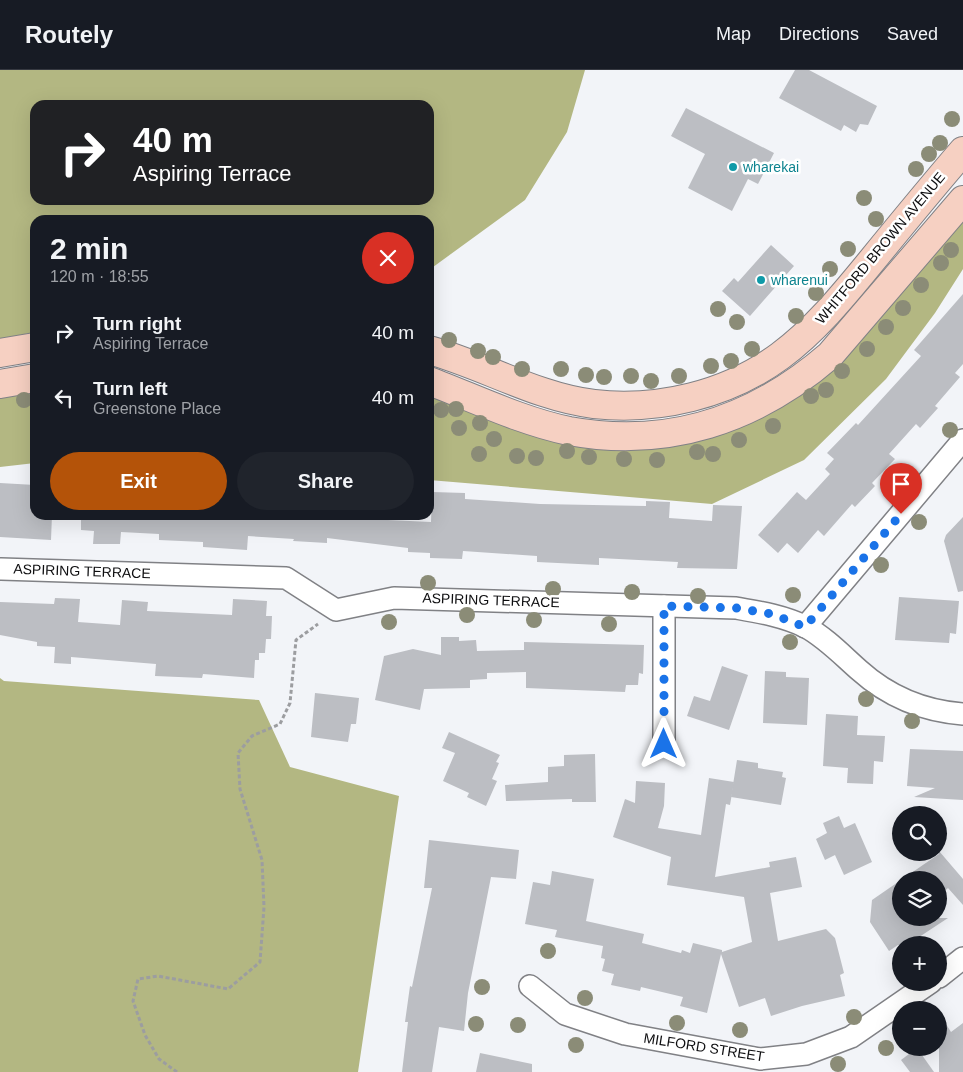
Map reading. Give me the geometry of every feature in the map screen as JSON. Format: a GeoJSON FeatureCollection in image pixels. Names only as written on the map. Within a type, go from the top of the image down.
{"type":"FeatureCollection","features":[{"type":"Feature","properties":{"kind":"main road","name":"WHITFORD BROWN AVENUE"},"geometry":{"type":"LineString","coordinates":[[434,352],[462,360],[558,397],[593,404],[636,406],[661,403],[687,398],[719,388],[753,374],[780,356],[813,326],[848,289],[963,151]]}},
{"type":"Feature","properties":{"kind":"main road"},"geometry":{"type":"LineString","coordinates":[[434,383],[534,421],[568,430],[614,436],[649,436],[679,432],[733,417],[779,393],[810,372],[830,355],[963,200]]}},
{"type":"Feature","properties":{"kind":"main road"},"geometry":{"type":"LineString","coordinates":[[0,353],[30,348]]}},
{"type":"Feature","properties":{"kind":"main road"},"geometry":{"type":"LineString","coordinates":[[0,384],[30,379]]}},
{"type":"Feature","properties":{"kind":"street"},"geometry":{"type":"LineString","coordinates":[[805,627],[963,440]]}},
{"type":"Feature","properties":{"kind":"street","name":"ASPIRING TERRACE"},"geometry":{"type":"LineString","coordinates":[[1,569],[286,578],[336,610],[394,598],[736,608],[772,614],[805,627],[830,644],[879,686],[898,698],[922,707],[963,714]]}},
{"type":"Feature","properties":{"kind":"street"},"geometry":{"type":"LineString","coordinates":[[664,606],[664,744]]}},
{"type":"Feature","properties":{"kind":"street"},"geometry":{"type":"LineString","coordinates":[[947,971],[963,958]]}},
{"type":"Feature","properties":{"kind":"street","name":"MILFORD STREET"},"geometry":{"type":"LineString","coordinates":[[530,986],[566,1014],[625,1034],[760,1059],[806,1054],[851,1037],[918,991]]}},
{"type":"Feature","properties":{"kind":"path"},"geometry":{"type":"LineString","coordinates":[[177,1072],[159,1059],[145,1035],[133,1001],[138,979],[158,976],[228,989],[260,962],[264,907],[262,860],[240,789],[238,753],[252,736],[280,724],[290,703],[296,640],[336,610]]}},
{"type":"Feature","properties":{"kind":"green space"},"geometry":{"type":"Polygon","coordinates":[[[0,70],[585,70],[567,132],[525,200],[434,266],[434,215],[30,215],[30,333],[0,339],[0,70]]]}},
{"type":"Feature","properties":{"kind":"green space"},"geometry":{"type":"Polygon","coordinates":[[[963,214],[963,269],[935,313],[886,379],[804,460],[712,504],[434,480],[434,393],[533,431],[739,425],[963,214]]]}},
{"type":"Feature","properties":{"kind":"green space"},"geometry":{"type":"Polygon","coordinates":[[[30,389],[30,464],[0,467],[0,394],[30,389]]]}},
{"type":"Feature","properties":{"kind":"green space"},"geometry":{"type":"Polygon","coordinates":[[[0,678],[4,681],[259,700],[290,767],[399,796],[358,1072],[0,1072],[0,678]]]}},
{"type":"Feature","properties":{"kind":"building"},"geometry":{"type":"Polygon","coordinates":[[[795,70],[809,70],[877,106],[868,125],[860,124],[856,132],[844,125],[841,131],[779,98],[795,70]]]}},
{"type":"Feature","properties":{"kind":"building","name":"wharekai"},"geometry":{"type":"Polygon","coordinates":[[[686,108],[774,153],[758,184],[748,179],[732,211],[688,188],[705,154],[671,136],[686,108]]]}},
{"type":"Feature","properties":{"kind":"building","name":"wharenui"},"geometry":{"type":"Polygon","coordinates":[[[771,245],[794,266],[750,316],[722,291],[734,278],[738,282],[771,245]]]}},
{"type":"Feature","properties":{"kind":"building"},"geometry":{"type":"Polygon","coordinates":[[[963,294],[963,364],[955,373],[960,377],[935,406],[938,408],[920,428],[916,424],[889,454],[895,459],[872,483],[875,486],[855,507],[852,504],[824,536],[818,530],[798,553],[787,543],[778,553],[758,535],[797,492],[806,500],[830,474],[825,469],[834,459],[827,453],[856,423],[858,425],[921,356],[914,350],[963,294]]]}},
{"type":"Feature","properties":{"kind":"building"},"geometry":{"type":"Polygon","coordinates":[[[0,483],[30,485],[30,520],[52,520],[51,540],[0,537],[0,483]]]}},
{"type":"Feature","properties":{"kind":"building"},"geometry":{"type":"Polygon","coordinates":[[[434,492],[465,493],[465,499],[540,504],[646,506],[646,501],[670,502],[669,518],[712,521],[713,505],[742,506],[737,569],[677,568],[678,562],[599,558],[599,565],[537,562],[537,556],[463,551],[462,559],[430,558],[430,553],[408,552],[408,548],[327,538],[327,543],[248,536],[247,550],[203,547],[203,542],[159,540],[159,534],[121,532],[120,544],[93,544],[94,531],[81,530],[81,520],[388,520],[431,522],[431,520],[434,520],[434,492]]]}},
{"type":"Feature","properties":{"kind":"building"},"geometry":{"type":"Polygon","coordinates":[[[963,517],[963,591],[958,592],[944,541],[946,535],[963,517]]]}},
{"type":"Feature","properties":{"kind":"building"},"geometry":{"type":"Polygon","coordinates":[[[899,597],[959,601],[956,634],[950,633],[949,643],[895,640],[899,597]]]}},
{"type":"Feature","properties":{"kind":"building"},"geometry":{"type":"Polygon","coordinates":[[[55,598],[80,599],[78,622],[120,625],[122,600],[148,602],[147,611],[232,615],[233,599],[267,601],[266,616],[272,616],[271,639],[266,639],[265,653],[259,653],[259,660],[255,660],[254,678],[203,674],[202,678],[155,676],[156,664],[71,657],[71,664],[54,663],[55,647],[37,646],[37,642],[0,635],[0,602],[54,604],[55,598]]]}},
{"type":"Feature","properties":{"kind":"building"},"geometry":{"type":"Polygon","coordinates":[[[441,637],[459,637],[459,641],[476,640],[477,651],[524,650],[524,642],[644,645],[643,674],[639,673],[638,685],[626,685],[625,692],[526,688],[526,672],[487,673],[487,679],[470,680],[470,688],[424,689],[420,710],[375,700],[384,656],[413,649],[441,655],[441,637]]]}},
{"type":"Feature","properties":{"kind":"building"},"geometry":{"type":"Polygon","coordinates":[[[722,666],[748,675],[729,730],[687,716],[694,696],[710,701],[722,666]]]}},
{"type":"Feature","properties":{"kind":"building"},"geometry":{"type":"Polygon","coordinates":[[[765,671],[786,672],[786,677],[809,678],[807,725],[763,723],[765,671]]]}},
{"type":"Feature","properties":{"kind":"building"},"geometry":{"type":"Polygon","coordinates":[[[315,693],[359,698],[356,724],[351,724],[348,742],[311,737],[315,693]]]}},
{"type":"Feature","properties":{"kind":"building"},"geometry":{"type":"Polygon","coordinates":[[[826,714],[858,716],[857,735],[885,736],[883,762],[874,761],[873,784],[847,783],[848,768],[823,766],[826,714]]]}},
{"type":"Feature","properties":{"kind":"building"},"geometry":{"type":"Polygon","coordinates":[[[449,732],[500,755],[496,762],[499,763],[492,779],[497,781],[486,806],[467,797],[469,793],[443,781],[455,753],[442,748],[449,732]]]}},
{"type":"Feature","properties":{"kind":"building"},"geometry":{"type":"Polygon","coordinates":[[[910,749],[963,751],[963,800],[914,797],[935,788],[907,786],[910,749]]]}},
{"type":"Feature","properties":{"kind":"building"},"geometry":{"type":"Polygon","coordinates":[[[595,754],[596,802],[572,802],[572,799],[506,801],[505,785],[548,782],[548,767],[564,766],[564,755],[595,754]]]}},
{"type":"Feature","properties":{"kind":"building"},"geometry":{"type":"Polygon","coordinates":[[[737,760],[758,763],[758,768],[783,772],[782,777],[786,778],[781,805],[731,797],[737,760]]]}},
{"type":"Feature","properties":{"kind":"building"},"geometry":{"type":"Polygon","coordinates":[[[709,778],[734,782],[730,805],[726,804],[715,877],[770,867],[769,862],[796,857],[802,887],[770,893],[778,941],[826,929],[835,938],[844,973],[840,975],[845,996],[802,1006],[771,1016],[765,998],[739,1007],[721,954],[707,1013],[680,1006],[683,997],[641,987],[640,991],[611,985],[614,974],[602,971],[605,959],[601,958],[603,946],[555,937],[557,930],[525,924],[533,882],[550,885],[552,871],[594,879],[586,921],[644,934],[642,943],[681,953],[682,950],[690,953],[693,943],[722,950],[722,952],[752,942],[744,897],[667,885],[671,857],[613,837],[625,799],[635,803],[636,781],[665,783],[664,806],[658,828],[701,835],[709,778]]]}},
{"type":"Feature","properties":{"kind":"building"},"geometry":{"type":"Polygon","coordinates":[[[839,816],[844,828],[855,823],[872,862],[844,875],[835,855],[825,860],[816,839],[827,833],[823,823],[839,816]]]}},
{"type":"Feature","properties":{"kind":"building"},"geometry":{"type":"Polygon","coordinates":[[[429,840],[519,850],[516,879],[491,877],[468,993],[464,1031],[439,1027],[432,1072],[402,1072],[408,1022],[405,1022],[410,986],[412,987],[432,888],[424,888],[429,840]]]}},
{"type":"Feature","properties":{"kind":"building"},"geometry":{"type":"Polygon","coordinates":[[[947,860],[963,879],[963,905],[947,889],[947,871],[914,871],[929,861],[947,860]]]}},
{"type":"Feature","properties":{"kind":"building"},"geometry":{"type":"Polygon","coordinates":[[[892,886],[892,926],[936,926],[921,936],[892,936],[892,949],[889,951],[870,922],[872,900],[892,886]]]}},
{"type":"Feature","properties":{"kind":"building"},"geometry":{"type":"Polygon","coordinates":[[[963,1023],[963,1072],[939,1072],[939,1056],[947,1056],[947,1026],[951,1032],[963,1023]]]}},
{"type":"Feature","properties":{"kind":"building"},"geometry":{"type":"Polygon","coordinates":[[[480,1053],[532,1064],[532,1072],[476,1072],[480,1053]]]}},
{"type":"Feature","properties":{"kind":"building"},"geometry":{"type":"Polygon","coordinates":[[[906,1056],[923,1056],[934,1072],[910,1072],[901,1060],[906,1056]]]}},
{"type":"Feature","properties":{"kind":"place","name":"wharekai"},"geometry":{"type":"Point","coordinates":[733,167]}},
{"type":"Feature","properties":{"kind":"place","name":"wharenui"},"geometry":{"type":"Point","coordinates":[761,280]}},
{"type":"Feature","properties":{"kind":"route"},"geometry":{"type":"LineString","coordinates":[[664,744],[664,606],[736,608],[772,614],[805,627],[901,514]]}}]}
